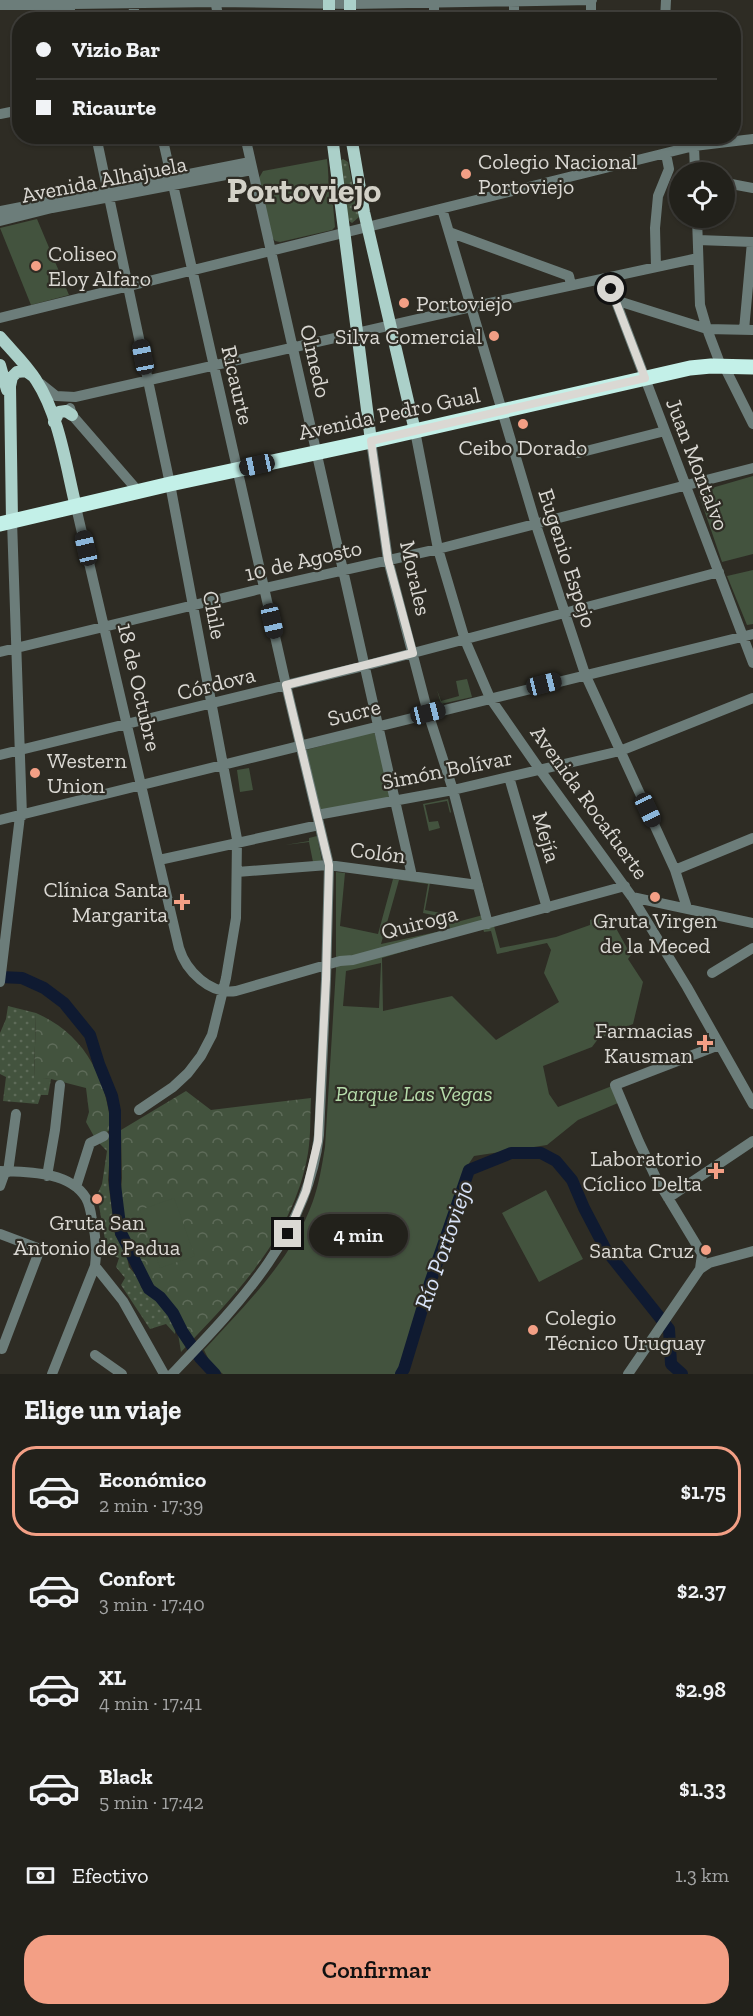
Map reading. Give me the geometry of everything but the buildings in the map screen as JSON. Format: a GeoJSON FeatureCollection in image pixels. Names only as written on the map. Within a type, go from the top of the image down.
{"type":"FeatureCollection","features":[{"type":"Feature","properties":{"kind":"highway","name":"Avenida Pedro Gual"},"geometry":{"type":"LineString","coordinates":[[6,523],[138,491],[371,441],[690,368],[722,366],[753,368]]}},
{"type":"Feature","properties":{"kind":"main road","name":"Morales"},"geometry":{"type":"LineString","coordinates":[[333,144],[371,441]]}},
{"type":"Feature","properties":{"kind":"main road","name":"Avenida Rocafuerte"},"geometry":{"type":"LineString","coordinates":[[352,144],[367,227],[415,431]]}},
{"type":"Feature","properties":{"kind":"main road","name":"18 de Octubre"},"geometry":{"type":"LineString","coordinates":[[0,337],[34,377],[48,403],[76,507]]}},
{"type":"Feature","properties":{"kind":"main road"},"geometry":{"type":"LineString","coordinates":[[0,365],[9,405]]}},
{"type":"Feature","properties":{"kind":"main road"},"geometry":{"type":"LineString","coordinates":[[6,523],[5,422],[9,405],[10,381],[14,374],[23,371],[34,377]]}},
{"type":"Feature","properties":{"kind":"main road"},"geometry":{"type":"LineString","coordinates":[[54,422],[59,412],[66,411],[72,415]]}},
{"type":"Feature","properties":{"kind":"street"},"geometry":{"type":"LineString","coordinates":[[0,5],[68,2],[591,0]]}},
{"type":"Feature","properties":{"kind":"street","name":"Chile"},"geometry":{"type":"LineString","coordinates":[[98,144],[170,484],[237,844],[236,918],[223,992],[212,1035],[201,1056],[182,1080],[139,1110]]}},
{"type":"Feature","properties":{"kind":"street","name":"Ricaurte"},"geometry":{"type":"LineString","coordinates":[[164,144],[329,865],[319,1135],[316,1156],[306,1191],[295,1220],[278,1250],[257,1279],[172,1374]]}},
{"type":"Feature","properties":{"kind":"street","name":"Olmedo"},"geometry":{"type":"LineString","coordinates":[[247,144],[412,876]]}},
{"type":"Feature","properties":{"kind":"street"},"geometry":{"type":"LineString","coordinates":[[0,318],[666,154],[686,144]]}},
{"type":"Feature","properties":{"kind":"street"},"geometry":{"type":"LineString","coordinates":[[692,144],[694,162]]}},
{"type":"Feature","properties":{"kind":"street"},"geometry":{"type":"LineString","coordinates":[[656,267],[655,228],[658,196],[669,169],[666,154]]}},
{"type":"Feature","properties":{"kind":"street","name":"Avenida Alhajuela"},"geometry":{"type":"LineString","coordinates":[[0,211],[251,166]]}},
{"type":"Feature","properties":{"kind":"street"},"geometry":{"type":"LineString","coordinates":[[735,185],[753,188]]}},
{"type":"Feature","properties":{"kind":"street","name":"Avenida Alhajuela"},"geometry":{"type":"LineString","coordinates":[[0,221],[107,193]]}},
{"type":"Feature","properties":{"kind":"street","name":"Eugenio Espejo"},"geometry":{"type":"LineString","coordinates":[[442,209],[536,525],[585,674],[675,870],[687,908]]}},
{"type":"Feature","properties":{"kind":"street"},"geometry":{"type":"LineString","coordinates":[[697,228],[700,305],[722,366],[753,424]]}},
{"type":"Feature","properties":{"kind":"street"},"geometry":{"type":"LineString","coordinates":[[449,232],[569,276],[571,285]]}},
{"type":"Feature","properties":{"kind":"street"},"geometry":{"type":"LineString","coordinates":[[615,300],[707,328],[749,330],[752,242],[698,240]]}},
{"type":"Feature","properties":{"kind":"street"},"geometry":{"type":"LineString","coordinates":[[50,393],[62,398],[75,397],[698,258]]}},
{"type":"Feature","properties":{"kind":"street","name":"Juan Montalvo"},"geometry":{"type":"LineString","coordinates":[[607,278],[718,572],[748,635],[753,663]]}},
{"type":"Feature","properties":{"kind":"street"},"geometry":{"type":"LineString","coordinates":[[34,377],[72,415],[138,491]]}},
{"type":"Feature","properties":{"kind":"street"},"geometry":{"type":"LineString","coordinates":[[72,415],[70,405],[75,397]]}},
{"type":"Feature","properties":{"kind":"street","name":"Avenida Rocafuerte"},"geometry":{"type":"LineString","coordinates":[[415,431],[438,549],[465,640],[490,698],[625,886],[753,1104]]}},
{"type":"Feature","properties":{"kind":"street"},"geometry":{"type":"LineString","coordinates":[[578,453],[665,431]]}},
{"type":"Feature","properties":{"kind":"street","name":"Morales"},"geometry":{"type":"LineString","coordinates":[[371,441],[388,560],[428,713],[453,790],[488,924]]}},
{"type":"Feature","properties":{"kind":"street","name":"10 de Agosto"},"geometry":{"type":"LineString","coordinates":[[0,652],[264,588],[438,549],[753,468]]}},
{"type":"Feature","properties":{"kind":"street","name":"18 de Octubre"},"geometry":{"type":"LineString","coordinates":[[76,507],[183,958],[197,976],[223,992]]}},
{"type":"Feature","properties":{"kind":"street"},"geometry":{"type":"LineString","coordinates":[[0,982],[21,816],[15,648],[6,523]]}},
{"type":"Feature","properties":{"kind":"street","name":"Córdova"},"geometry":{"type":"LineString","coordinates":[[0,754],[364,666],[718,572]]}},
{"type":"Feature","properties":{"kind":"street","name":"Sucre"},"geometry":{"type":"LineString","coordinates":[[0,820],[748,635]]}},
{"type":"Feature","properties":{"kind":"street","name":"Simón Bolívar"},"geometry":{"type":"LineString","coordinates":[[159,860],[237,844],[394,800],[453,790],[620,751],[753,698]]}},
{"type":"Feature","properties":{"kind":"street","name":"Mejía"},"geometry":{"type":"LineString","coordinates":[[509,777],[547,908]]}},
{"type":"Feature","properties":{"kind":"street"},"geometry":{"type":"LineString","coordinates":[[675,870],[753,838]]}},
{"type":"Feature","properties":{"kind":"street","name":"Colón"},"geometry":{"type":"LineString","coordinates":[[237,872],[329,865],[478,885]]}},
{"type":"Feature","properties":{"kind":"street","name":"Quiroga"},"geometry":{"type":"LineString","coordinates":[[223,992],[236,991],[625,886]]}},
{"type":"Feature","properties":{"kind":"street"},"geometry":{"type":"LineString","coordinates":[[632,897],[753,922]]}},
{"type":"Feature","properties":{"kind":"street"},"geometry":{"type":"LineString","coordinates":[[712,973],[753,948]]}},
{"type":"Feature","properties":{"kind":"street"},"geometry":{"type":"LineString","coordinates":[[705,1266],[702,1254],[668,1198],[639,1142],[615,1085],[719,1045]]}},
{"type":"Feature","properties":{"kind":"street"},"geometry":{"type":"LineString","coordinates":[[47,1176],[60,1085]]}},
{"type":"Feature","properties":{"kind":"street"},"geometry":{"type":"LineString","coordinates":[[0,1186],[5,1172],[16,1114]]}},
{"type":"Feature","properties":{"kind":"street"},"geometry":{"type":"LineString","coordinates":[[76,1187],[90,1143],[104,1136]]}},
{"type":"Feature","properties":{"kind":"street"},"geometry":{"type":"LineString","coordinates":[[668,1198],[753,1141]]}},
{"type":"Feature","properties":{"kind":"street"},"geometry":{"type":"LineString","coordinates":[[5,1172],[47,1176],[76,1187],[86,1197],[90,1208],[96,1241],[95,1266],[52,1374]]}},
{"type":"Feature","properties":{"kind":"street"},"geometry":{"type":"LineString","coordinates":[[0,1234],[40,1249],[1,1348]]}},
{"type":"Feature","properties":{"kind":"street"},"geometry":{"type":"LineString","coordinates":[[628,1374],[684,1292],[705,1266],[753,1251]]}},
{"type":"Feature","properties":{"kind":"street"},"geometry":{"type":"LineString","coordinates":[[95,1266],[123,1301],[164,1374]]}},
{"type":"Feature","properties":{"kind":"street"},"geometry":{"type":"LineString","coordinates":[[95,1355],[122,1374]]}},
{"type":"Feature","properties":{"kind":"street"},"geometry":{"type":"LineString","coordinates":[[157,1360],[170,1364],[186,1359]]}},
{"type":"Feature","properties":{"kind":"street"},"geometry":{"type":"LineString","coordinates":[[180,1374],[186,1359]]}},
{"type":"Feature","properties":{"kind":"green space"},"geometry":{"type":"Polygon","coordinates":[[[327,159],[329,192],[335,227],[332,230],[280,242],[275,241],[272,237],[259,178],[263,171],[327,159]]]}},
{"type":"Feature","properties":{"kind":"green space"},"geometry":{"type":"Polygon","coordinates":[[[341,160],[348,162],[359,217],[352,223],[346,219],[341,160]]]}},
{"type":"Feature","properties":{"kind":"green space","name":"Coliseo Eloy Alfaro"},"geometry":{"type":"Polygon","coordinates":[[[37,219],[69,295],[31,305],[0,228],[37,219]]]}},
{"type":"Feature","properties":{"kind":"green space"},"geometry":{"type":"Polygon","coordinates":[[[753,476],[753,554],[722,562],[698,492],[753,476]]]}},
{"type":"Feature","properties":{"kind":"green space"},"geometry":{"type":"Polygon","coordinates":[[[753,570],[753,624],[747,625],[727,576],[753,570]]]}},
{"type":"Feature","properties":{"kind":"green space"},"geometry":{"type":"Polygon","coordinates":[[[467,679],[472,697],[441,704],[437,690],[441,701],[459,696],[456,681],[467,679]]]}},
{"type":"Feature","properties":{"kind":"green space"},"geometry":{"type":"Polygon","coordinates":[[[373,732],[390,794],[389,798],[320,811],[306,750],[373,732]]]}},
{"type":"Feature","properties":{"kind":"green space"},"geometry":{"type":"Polygon","coordinates":[[[249,768],[253,790],[240,792],[237,770],[249,768]]]}},
{"type":"Feature","properties":{"kind":"green space"},"geometry":{"type":"Polygon","coordinates":[[[448,799],[450,813],[447,801],[425,805],[429,822],[438,821],[440,828],[429,831],[423,804],[448,799]]]}},
{"type":"Feature","properties":{"kind":"green space"},"geometry":{"type":"Polygon","coordinates":[[[317,836],[322,861],[313,862],[309,842],[285,845],[309,841],[309,838],[317,836]]]}},
{"type":"Feature","properties":{"kind":"green space","name":"Parque Las Vegas"},"geometry":{"type":"Polygon","coordinates":[[[336,872],[345,873],[340,926],[378,934],[393,879],[430,883],[425,910],[441,913],[444,922],[457,922],[483,915],[494,926],[500,948],[556,937],[590,925],[590,920],[608,914],[631,955],[628,959],[643,982],[633,1024],[598,1039],[592,1047],[543,1066],[549,1094],[558,1107],[612,1086],[618,1103],[578,1120],[547,1145],[474,1156],[457,1188],[425,1281],[405,1352],[395,1374],[223,1374],[211,1364],[204,1350],[251,1299],[280,1262],[304,1222],[317,1188],[325,1147],[336,969],[336,872]],[[399,880],[381,944],[450,929],[449,924],[439,926],[438,916],[423,913],[428,884],[399,880]],[[483,928],[382,958],[383,1011],[452,996],[496,1040],[559,1002],[544,973],[551,950],[547,943],[497,954],[491,931],[484,932],[483,928]],[[381,963],[346,971],[343,1006],[379,1008],[381,963]]]}},
{"type":"Feature","properties":{"kind":"green space"},"geometry":{"type":"Polygon","coordinates":[[[8,1006],[36,1013],[34,1077],[51,1079],[48,1095],[41,1095],[38,1104],[3,1101],[6,1077],[0,1074],[0,1033],[8,1006]]]}},
{"type":"Feature","properties":{"kind":"green space"},"geometry":{"type":"Polygon","coordinates":[[[36,1013],[68,1033],[90,1060],[98,1076],[109,1111],[111,1129],[96,1140],[86,1122],[89,1112],[86,1088],[51,1079],[34,1078],[36,1013]]]}},
{"type":"Feature","properties":{"kind":"green space"},"geometry":{"type":"Polygon","coordinates":[[[186,1091],[211,1110],[311,1098],[308,1153],[301,1183],[290,1211],[260,1262],[181,1352],[174,1309],[155,1287],[125,1232],[120,1204],[121,1130],[186,1091]]]}},
{"type":"Feature","properties":{"kind":"green space"},"geometry":{"type":"Polygon","coordinates":[[[111,1136],[108,1180],[115,1235],[141,1287],[148,1295],[160,1301],[171,1316],[176,1326],[175,1334],[166,1324],[150,1329],[121,1285],[125,1278],[116,1267],[119,1258],[114,1256],[113,1246],[106,1245],[97,1195],[102,1184],[107,1151],[100,1144],[101,1141],[111,1136]]]}},
{"type":"Feature","properties":{"kind":"green space"},"geometry":{"type":"Polygon","coordinates":[[[546,1190],[583,1259],[539,1282],[502,1213],[546,1190]]]}},
{"type":"Feature","properties":{"kind":"green space"},"geometry":{"type":"Polygon","coordinates":[[[174,1198],[195,1256],[160,1268],[140,1210],[174,1198]]]}},
{"type":"Feature","properties":{"kind":"waterway","name":"Río Portoviejo"},"geometry":{"type":"LineString","coordinates":[[0,977],[22,978],[44,988],[64,1003],[90,1035],[112,1096],[115,1111],[115,1185],[121,1233],[149,1289],[160,1297],[173,1313],[200,1358],[215,1374]]}},
{"type":"Feature","properties":{"kind":"waterway","name":"Río Portoviejo"},"geometry":{"type":"LineString","coordinates":[[401,1374],[469,1170],[511,1153],[541,1153],[556,1161],[572,1180],[606,1250],[669,1329],[671,1364],[682,1374]]}},
{"type":"Feature","properties":{"kind":"place","name":"Colegio Nacional Portoviejo"},"geometry":{"type":"Point","coordinates":[466,174]}},
{"type":"Feature","properties":{"kind":"place","name":"Coliseo Eloy Alfaro"},"geometry":{"type":"Point","coordinates":[36,266]}},
{"type":"Feature","properties":{"kind":"place","name":"Portoviejo"},"geometry":{"type":"Point","coordinates":[404,303]}},
{"type":"Feature","properties":{"kind":"place","name":"Silva Comercial"},"geometry":{"type":"Point","coordinates":[494,336]}},
{"type":"Feature","properties":{"kind":"place","name":"Ceibo Dorado"},"geometry":{"type":"Point","coordinates":[523,424]}},
{"type":"Feature","properties":{"kind":"place","name":"Western Union"},"geometry":{"type":"Point","coordinates":[35,773]}},
{"type":"Feature","properties":{"kind":"place","name":"Gruta Virgen de la Meced"},"geometry":{"type":"Point","coordinates":[655,897]}},
{"type":"Feature","properties":{"kind":"place","name":"Clínica Santa Margarita"},"geometry":{"type":"Point","coordinates":[182,902]}},
{"type":"Feature","properties":{"kind":"place","name":"Farmacias Kausman"},"geometry":{"type":"Point","coordinates":[705,1043]}},
{"type":"Feature","properties":{"kind":"place","name":"Laboratorio Cíclico Delta"},"geometry":{"type":"Point","coordinates":[716,1171]}},
{"type":"Feature","properties":{"kind":"place","name":"Gruta San Antonio de Padua"},"geometry":{"type":"Point","coordinates":[97,1199]}},
{"type":"Feature","properties":{"kind":"place","name":"Santa Cruz"},"geometry":{"type":"Point","coordinates":[706,1250]}},
{"type":"Feature","properties":{"kind":"place","name":"Colegio Técnico Uruguay"},"geometry":{"type":"Point","coordinates":[533,1330]}},
{"type":"Feature","properties":{"kind":"district","name":"Portoviejo"},"geometry":{"type":"Point","coordinates":[304,190]}},
{"type":"Feature","properties":{"kind":"route"},"geometry":{"type":"LineString","coordinates":[[288,1234],[301,1206],[312,1173],[318,1141],[327,966],[329,865],[286,685],[413,653],[388,560],[371,441],[645,378],[611,289]]}}]}
